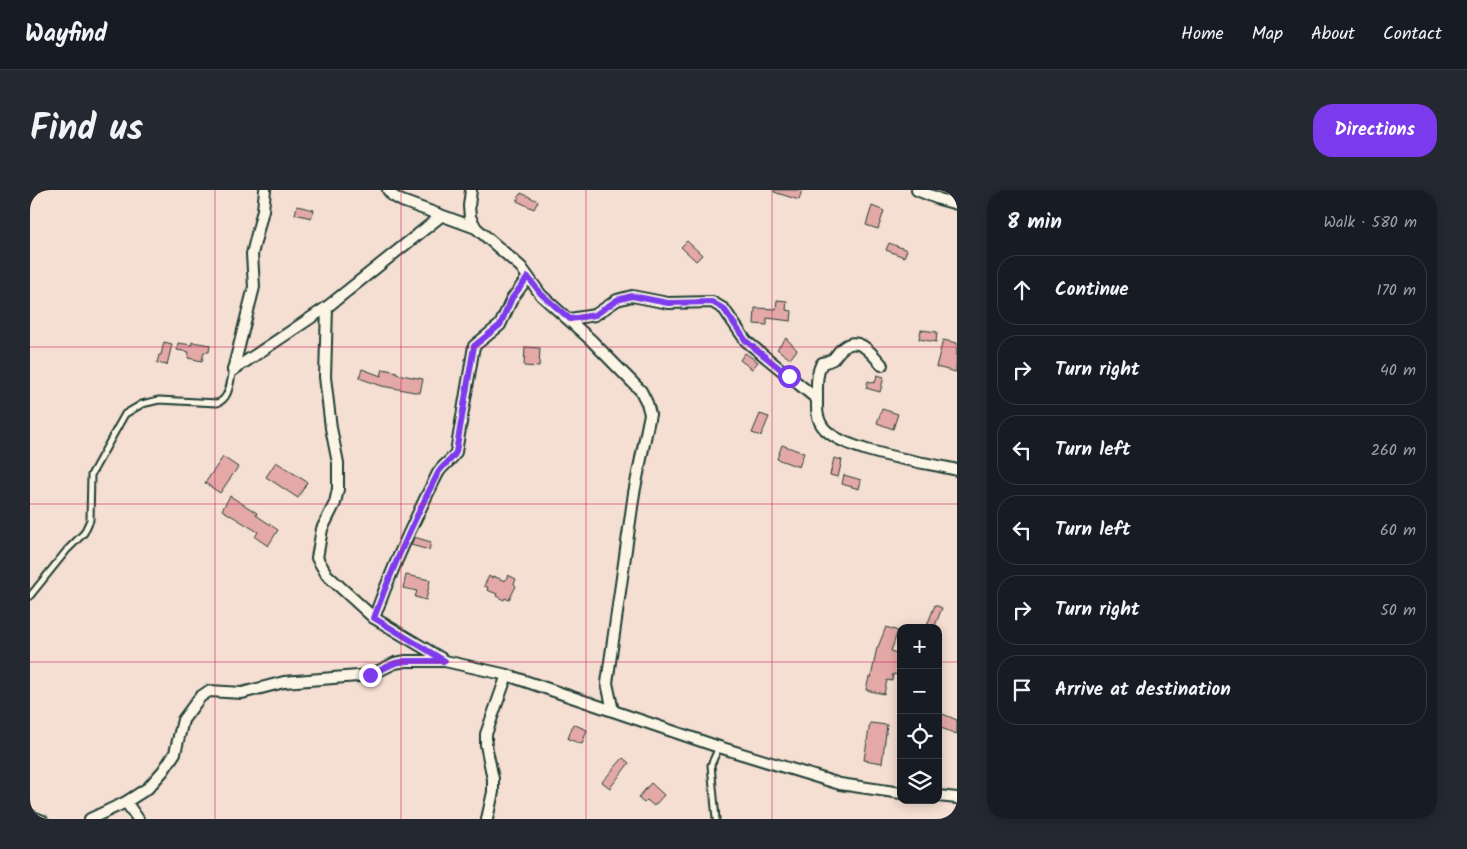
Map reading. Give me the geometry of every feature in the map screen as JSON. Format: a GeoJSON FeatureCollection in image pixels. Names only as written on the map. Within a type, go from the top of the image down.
{"type":"FeatureCollection","features":[{"type":"Feature","properties":{"kind":"street"},"geometry":{"type":"LineString","coordinates":[[233,370],[254,287],[252,254],[265,190]]}},
{"type":"Feature","properties":{"kind":"street"},"geometry":{"type":"LineString","coordinates":[[388,190],[393,196],[402,201],[476,228],[515,261],[541,294],[570,319],[641,391],[647,403],[650,414],[634,493],[608,676],[608,692],[613,711]]}},
{"type":"Feature","properties":{"kind":"street"},"geometry":{"type":"LineString","coordinates":[[471,190],[468,206],[470,217],[476,228]]}},
{"type":"Feature","properties":{"kind":"street"},"geometry":{"type":"LineString","coordinates":[[917,190],[939,200],[957,204]]}},
{"type":"Feature","properties":{"kind":"street"},"geometry":{"type":"LineString","coordinates":[[233,370],[327,307],[442,216]]}},
{"type":"Feature","properties":{"kind":"street"},"geometry":{"type":"LineString","coordinates":[[374,618],[404,542],[442,466],[456,452],[474,346],[500,325],[512,298],[528,277]]}},
{"type":"Feature","properties":{"kind":"street"},"geometry":{"type":"LineString","coordinates":[[570,319],[595,315],[617,300],[632,296],[668,303],[712,302],[724,309],[746,341],[817,399]]}},
{"type":"Feature","properties":{"kind":"street"},"geometry":{"type":"LineString","coordinates":[[327,307],[325,377],[331,428],[338,463],[338,489],[335,503],[322,528],[317,558],[327,576],[374,618],[445,661]]}},
{"type":"Feature","properties":{"kind":"street"},"geometry":{"type":"LineString","coordinates":[[882,365],[871,352],[855,343],[848,344],[832,359],[822,363],[819,368],[817,399],[817,413],[822,426],[832,435],[850,444],[957,470]]}},
{"type":"Feature","properties":{"kind":"street"},"geometry":{"type":"LineString","coordinates":[[90,819],[126,802],[148,788],[163,772],[175,753],[183,720],[200,697],[209,691],[242,693],[284,682],[370,675],[395,663],[406,661],[445,661],[508,676],[719,747],[840,784],[897,792]]}},
{"type":"Feature","properties":{"kind":"street"},"geometry":{"type":"LineString","coordinates":[[487,819],[493,792],[493,779],[486,746],[486,734],[508,676]]}},
{"type":"Feature","properties":{"kind":"street"},"geometry":{"type":"LineString","coordinates":[[942,796],[957,798]]}},
{"type":"Feature","properties":{"kind":"street"},"geometry":{"type":"LineString","coordinates":[[126,802],[138,819]]}},
{"type":"Feature","properties":{"kind":"lane"},"geometry":{"type":"LineString","coordinates":[[30,596],[67,550],[84,533],[90,520],[91,475],[125,414],[142,404],[160,400],[221,402],[226,396],[233,370]]}},
{"type":"Feature","properties":{"kind":"lane"},"geometry":{"type":"LineString","coordinates":[[716,819],[711,765],[719,747]]}},
{"type":"Feature","properties":{"kind":"lane"},"geometry":{"type":"LineString","coordinates":[[30,813],[44,819]]}},
{"type":"Feature","properties":{"kind":"building"},"geometry":{"type":"Polygon","coordinates":[[[774,190],[802,190],[799,200],[774,192],[774,190]]]}},
{"type":"Feature","properties":{"kind":"building"},"geometry":{"type":"Polygon","coordinates":[[[521,193],[538,201],[534,209],[517,201],[521,193]]]}},
{"type":"Feature","properties":{"kind":"building"},"geometry":{"type":"Polygon","coordinates":[[[297,206],[314,210],[311,218],[295,214],[297,206]]]}},
{"type":"Feature","properties":{"kind":"building"},"geometry":{"type":"Polygon","coordinates":[[[872,206],[884,211],[878,229],[866,225],[872,206]]]}},
{"type":"Feature","properties":{"kind":"building"},"geometry":{"type":"Polygon","coordinates":[[[687,241],[702,255],[696,261],[681,247],[687,241]]]}},
{"type":"Feature","properties":{"kind":"building"},"geometry":{"type":"Polygon","coordinates":[[[889,243],[907,250],[904,257],[886,250],[889,243]]]}},
{"type":"Feature","properties":{"kind":"building"},"geometry":{"type":"Polygon","coordinates":[[[777,300],[787,301],[786,310],[792,311],[791,321],[767,318],[767,325],[754,324],[755,308],[776,309],[777,300]]]}},
{"type":"Feature","properties":{"kind":"building"},"geometry":{"type":"Polygon","coordinates":[[[921,330],[937,332],[936,342],[919,339],[921,330]]]}},
{"type":"Feature","properties":{"kind":"building"},"geometry":{"type":"Polygon","coordinates":[[[786,338],[797,350],[790,359],[777,349],[786,338]]]}},
{"type":"Feature","properties":{"kind":"building"},"geometry":{"type":"Polygon","coordinates":[[[943,340],[957,343],[956,372],[936,367],[943,340]]]}},
{"type":"Feature","properties":{"kind":"building"},"geometry":{"type":"Polygon","coordinates":[[[164,342],[172,344],[167,365],[157,363],[164,342]]]}},
{"type":"Feature","properties":{"kind":"building"},"geometry":{"type":"Polygon","coordinates":[[[192,342],[210,345],[209,352],[204,352],[202,361],[188,358],[189,352],[177,350],[178,343],[192,345],[192,342]]]}},
{"type":"Feature","properties":{"kind":"building"},"geometry":{"type":"Polygon","coordinates":[[[525,347],[540,348],[539,367],[524,366],[525,347]]]}},
{"type":"Feature","properties":{"kind":"building"},"geometry":{"type":"Polygon","coordinates":[[[745,353],[758,362],[752,369],[740,360],[745,353]]]}},
{"type":"Feature","properties":{"kind":"building"},"geometry":{"type":"Polygon","coordinates":[[[362,369],[381,376],[383,369],[397,372],[396,374],[423,379],[420,393],[382,386],[359,378],[362,369]]]}},
{"type":"Feature","properties":{"kind":"building"},"geometry":{"type":"Polygon","coordinates":[[[877,375],[884,377],[880,392],[866,388],[868,381],[875,383],[877,375]]]}},
{"type":"Feature","properties":{"kind":"building"},"geometry":{"type":"Polygon","coordinates":[[[882,409],[898,414],[893,429],[877,423],[882,409]]]}},
{"type":"Feature","properties":{"kind":"building"},"geometry":{"type":"Polygon","coordinates":[[[760,414],[769,417],[761,436],[752,433],[760,414]]]}},
{"type":"Feature","properties":{"kind":"building"},"geometry":{"type":"Polygon","coordinates":[[[782,445],[804,453],[799,467],[777,459],[782,445]]]}},
{"type":"Feature","properties":{"kind":"building"},"geometry":{"type":"Polygon","coordinates":[[[223,457],[238,467],[220,493],[205,483],[223,457]]]}},
{"type":"Feature","properties":{"kind":"building"},"geometry":{"type":"Polygon","coordinates":[[[834,458],[842,460],[838,477],[830,475],[834,458]]]}},
{"type":"Feature","properties":{"kind":"building"},"geometry":{"type":"Polygon","coordinates":[[[276,462],[307,482],[298,498],[266,477],[276,462]]]}},
{"type":"Feature","properties":{"kind":"building"},"geometry":{"type":"Polygon","coordinates":[[[844,475],[861,480],[859,489],[842,484],[844,475]]]}},
{"type":"Feature","properties":{"kind":"building"},"geometry":{"type":"Polygon","coordinates":[[[230,496],[257,513],[256,515],[278,530],[268,546],[255,537],[258,532],[222,510],[230,496]]]}},
{"type":"Feature","properties":{"kind":"building"},"geometry":{"type":"Polygon","coordinates":[[[414,537],[431,542],[429,550],[411,545],[414,537]]]}},
{"type":"Feature","properties":{"kind":"building"},"geometry":{"type":"Polygon","coordinates":[[[406,575],[430,580],[426,600],[415,597],[417,591],[403,588],[406,575]]]}},
{"type":"Feature","properties":{"kind":"building"},"geometry":{"type":"Polygon","coordinates":[[[508,575],[516,579],[514,584],[516,586],[509,600],[496,596],[497,594],[487,590],[488,587],[484,586],[489,576],[505,581],[508,575]]]}},
{"type":"Feature","properties":{"kind":"building"},"geometry":{"type":"Polygon","coordinates":[[[935,605],[942,608],[936,624],[928,624],[935,605]]]}},
{"type":"Feature","properties":{"kind":"building"},"geometry":{"type":"Polygon","coordinates":[[[886,627],[897,631],[891,651],[897,653],[897,675],[893,674],[892,681],[887,680],[884,694],[866,690],[869,677],[871,678],[878,647],[886,627]]]}},
{"type":"Feature","properties":{"kind":"building"},"geometry":{"type":"Polygon","coordinates":[[[942,714],[957,720],[957,734],[942,728],[942,714]]]}},
{"type":"Feature","properties":{"kind":"building"},"geometry":{"type":"Polygon","coordinates":[[[870,723],[887,725],[882,763],[864,760],[870,723]]]}},
{"type":"Feature","properties":{"kind":"building"},"geometry":{"type":"Polygon","coordinates":[[[573,724],[587,730],[582,744],[568,739],[573,724]]]}},
{"type":"Feature","properties":{"kind":"building"},"geometry":{"type":"Polygon","coordinates":[[[623,758],[629,763],[610,788],[602,782],[623,758]]]}},
{"type":"Feature","properties":{"kind":"building"},"geometry":{"type":"Polygon","coordinates":[[[651,783],[664,795],[654,806],[647,800],[644,803],[638,798],[651,783]]]}},
{"type":"Feature","properties":{"kind":"route"},"geometry":{"type":"LineString","coordinates":[[370,675],[395,663],[406,661],[445,661],[374,618],[388,578],[404,542],[442,466],[456,452],[472,350],[478,341],[500,325],[512,298],[528,277],[541,294],[570,319],[595,315],[617,300],[632,296],[668,303],[712,302],[724,309],[746,341],[789,376]]}}]}
